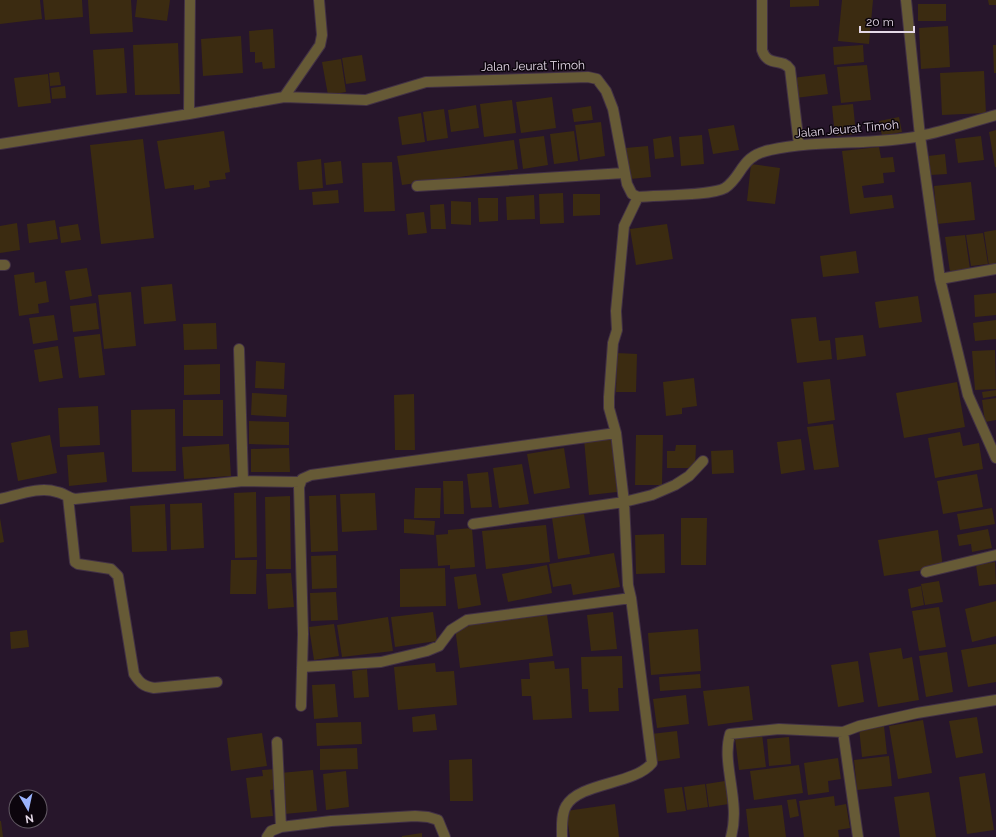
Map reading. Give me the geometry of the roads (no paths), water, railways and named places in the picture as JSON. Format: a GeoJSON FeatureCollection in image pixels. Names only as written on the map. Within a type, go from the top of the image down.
{"type":"FeatureCollection","features":[{"type":"Feature","properties":{"kind":"street"},"geometry":{"type":"LineString","coordinates":[[188,114],[190,0]]}},
{"type":"Feature","properties":{"kind":"street"},"geometry":{"type":"LineString","coordinates":[[0,143],[188,114],[284,97],[320,44],[322,35],[319,0]]}},
{"type":"Feature","properties":{"kind":"street"},"geometry":{"type":"LineString","coordinates":[[762,0],[762,50],[767,60],[786,64],[790,69],[799,145]]}},
{"type":"Feature","properties":{"kind":"street"},"geometry":{"type":"LineString","coordinates":[[906,0],[920,136],[940,279],[968,395],[996,458]]}},
{"type":"Feature","properties":{"kind":"street","name":"Jalan Jeurat Timoh"},"geometry":{"type":"LineString","coordinates":[[284,97],[366,100],[426,82],[588,77],[597,79],[606,90],[613,109],[624,173],[629,191],[638,197],[720,190],[732,181],[744,164],[760,153],[799,145],[867,142],[920,136],[996,115]]}},
{"type":"Feature","properties":{"kind":"street"},"geometry":{"type":"LineString","coordinates":[[417,186],[624,173]]}},
{"type":"Feature","properties":{"kind":"street"},"geometry":{"type":"LineString","coordinates":[[562,837],[562,824],[566,806],[580,794],[632,776],[647,768],[652,762],[632,598],[628,585],[624,502],[616,433],[609,408],[610,373],[613,343],[617,330],[616,311],[624,226],[638,197]]}},
{"type":"Feature","properties":{"kind":"street"},"geometry":{"type":"LineString","coordinates":[[940,279],[996,269]]}},
{"type":"Feature","properties":{"kind":"street"},"geometry":{"type":"LineString","coordinates":[[239,349],[243,481]]}},
{"type":"Feature","properties":{"kind":"street"},"geometry":{"type":"LineString","coordinates":[[301,706],[300,482],[305,477],[616,433]]}},
{"type":"Feature","properties":{"kind":"street"},"geometry":{"type":"LineString","coordinates":[[473,524],[624,502],[652,495],[675,485],[689,476],[703,461]]}},
{"type":"Feature","properties":{"kind":"street"},"geometry":{"type":"LineString","coordinates":[[0,499],[44,489],[58,492],[68,498],[75,499],[243,481],[300,482]]}},
{"type":"Feature","properties":{"kind":"street"},"geometry":{"type":"LineString","coordinates":[[68,498],[75,562],[78,564],[111,569],[118,576],[134,674],[140,683],[146,687],[154,688],[217,682]]}},
{"type":"Feature","properties":{"kind":"street"},"geometry":{"type":"LineString","coordinates":[[926,572],[996,555]]}},
{"type":"Feature","properties":{"kind":"street"},"geometry":{"type":"LineString","coordinates":[[302,667],[381,662],[427,652],[439,646],[451,630],[467,620],[632,598]]}},
{"type":"Feature","properties":{"kind":"street"},"geometry":{"type":"LineString","coordinates":[[731,837],[734,825],[735,808],[727,745],[730,734],[779,729],[843,732],[859,726],[917,713],[996,700]]}},
{"type":"Feature","properties":{"kind":"street"},"geometry":{"type":"LineString","coordinates":[[843,732],[858,837]]}},
{"type":"Feature","properties":{"kind":"street"},"geometry":{"type":"LineString","coordinates":[[277,742],[280,827]]}},
{"type":"Feature","properties":{"kind":"street"},"geometry":{"type":"LineString","coordinates":[[267,837],[271,831],[280,827],[331,821],[415,816],[428,817],[438,820],[445,837]]}}]}
